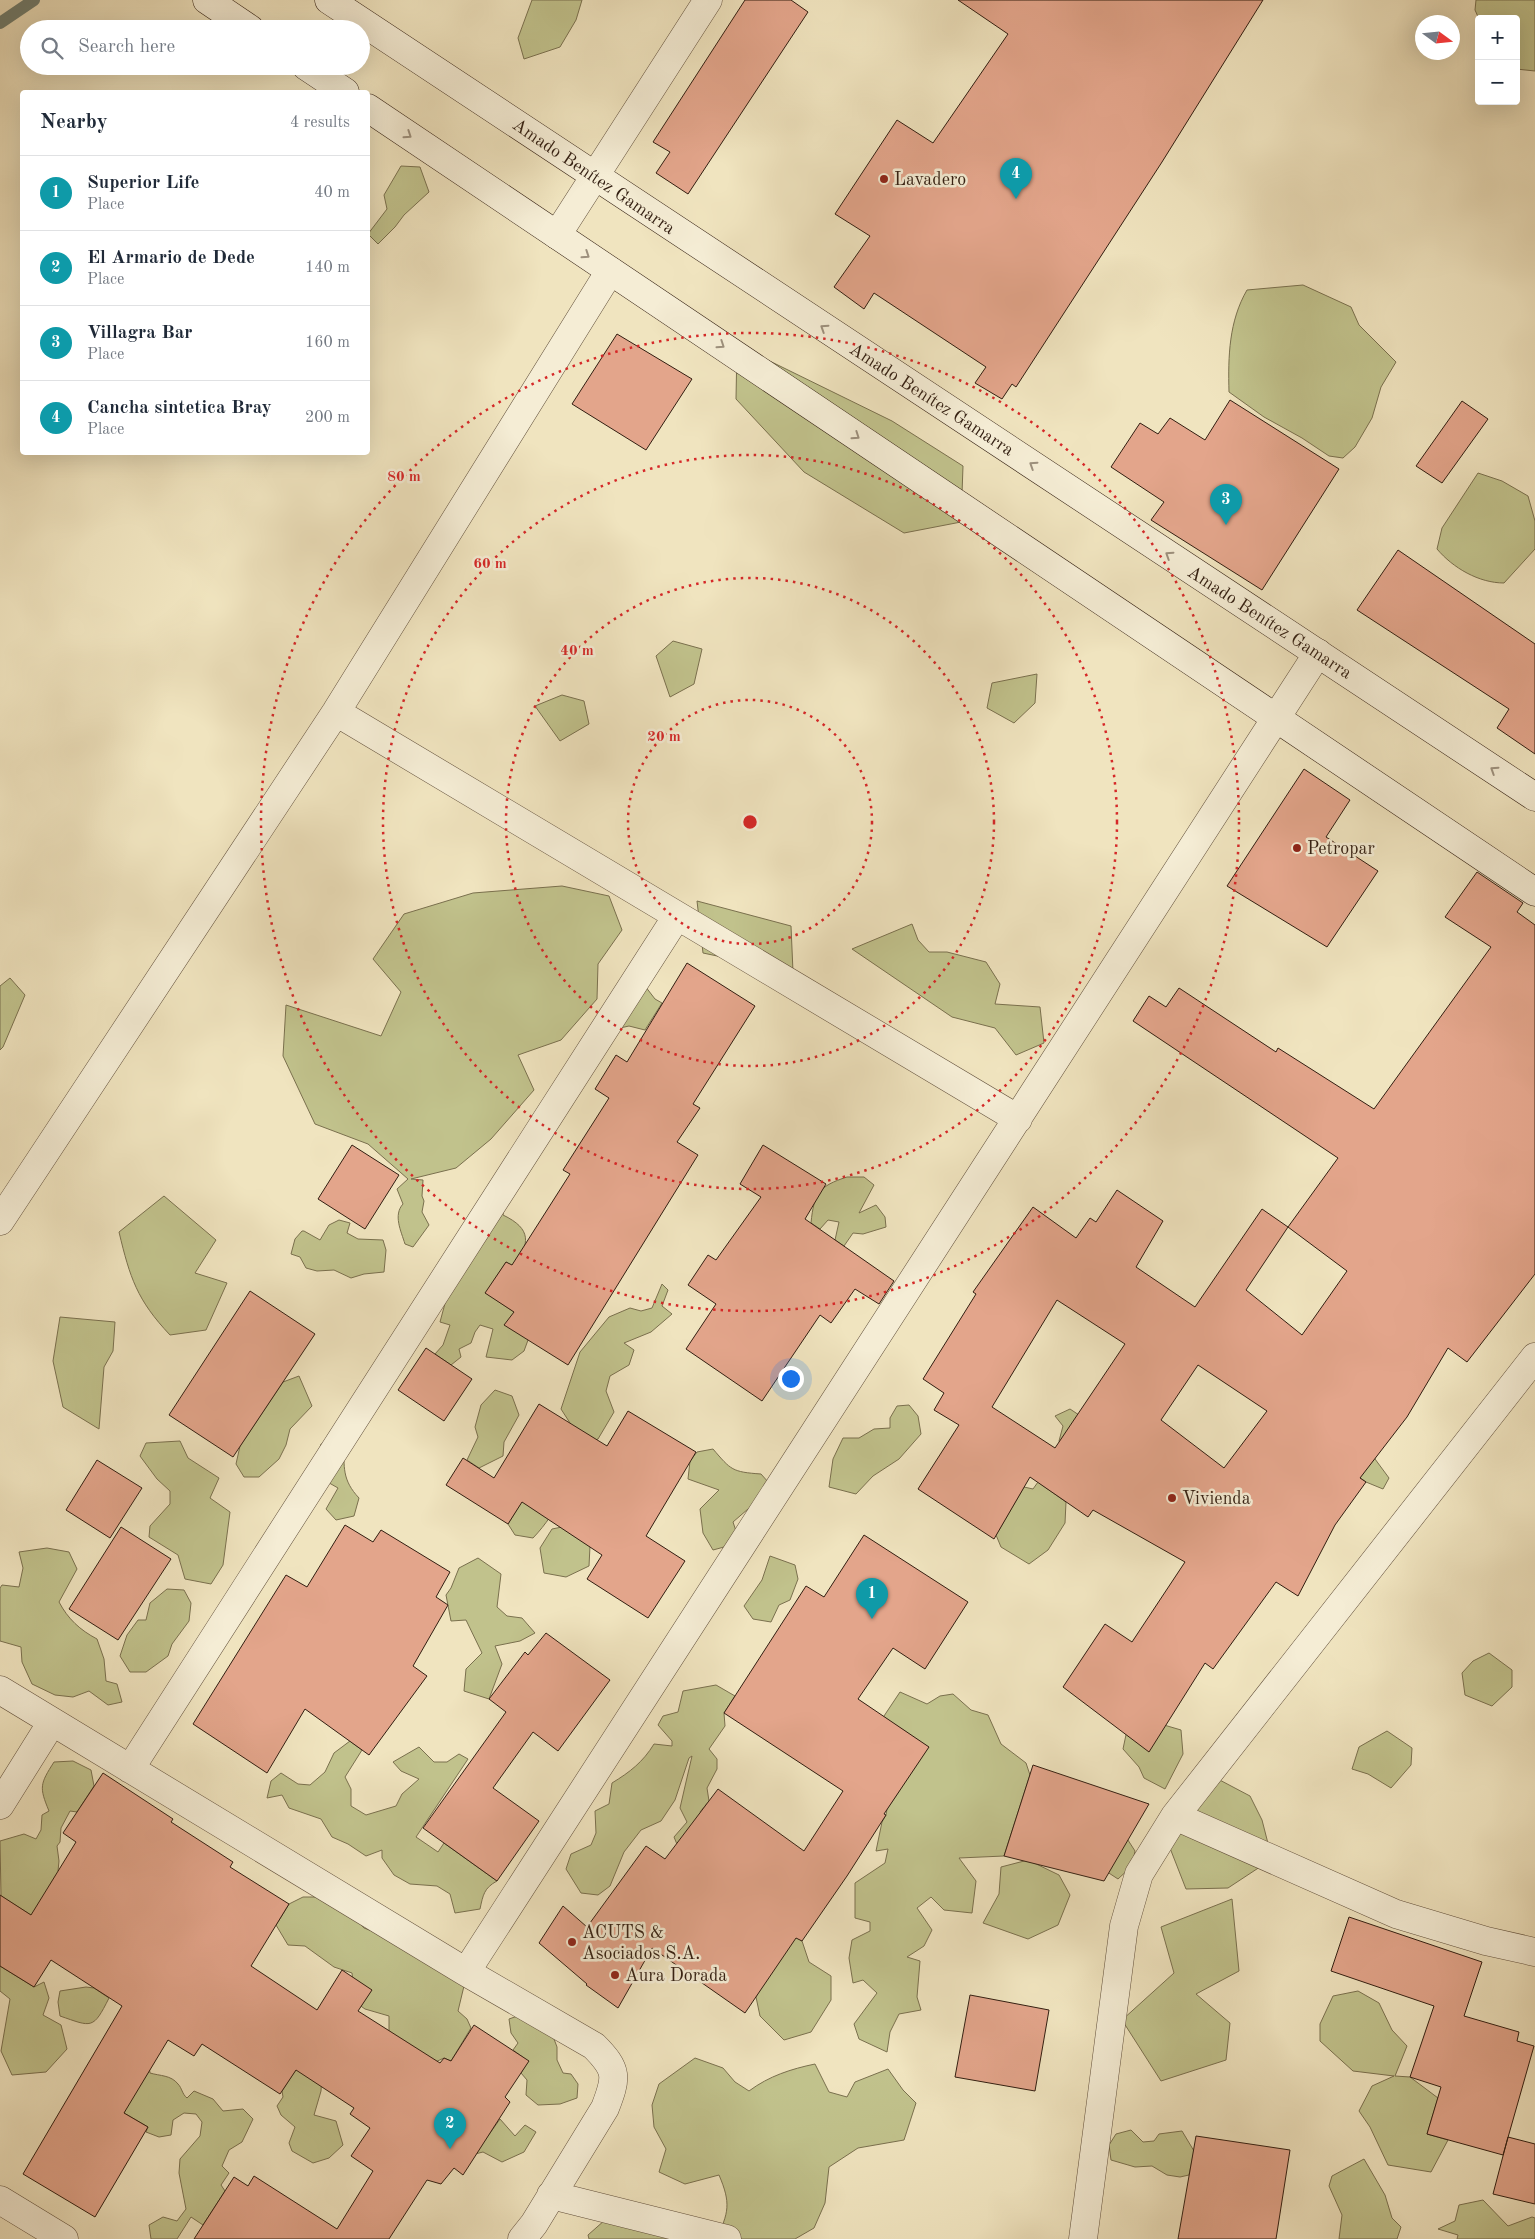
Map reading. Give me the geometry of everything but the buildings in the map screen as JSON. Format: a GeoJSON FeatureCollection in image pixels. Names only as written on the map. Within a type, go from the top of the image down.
{"type":"FeatureCollection","features":[{"type":"Feature","properties":{"kind":"street"},"geometry":{"type":"LineString","coordinates":[[207,0],[237,20]]}},
{"type":"Feature","properties":{"kind":"street","name":"Amado Benítez Gamarra"},"geometry":{"type":"LineString","coordinates":[[329,0],[359,20]]}},
{"type":"Feature","properties":{"kind":"street"},"geometry":{"type":"LineString","coordinates":[[557,235],[708,0]]}},
{"type":"Feature","properties":{"kind":"street","name":"Amado Benítez Gamarra"},"geometry":{"type":"LineString","coordinates":[[370,27],[1535,797]]}},
{"type":"Feature","properties":{"kind":"street"},"geometry":{"type":"LineString","coordinates":[[320,75],[342,90]]}},
{"type":"Feature","properties":{"kind":"street"},"geometry":{"type":"LineString","coordinates":[[370,109],[1535,892]]}},
{"type":"Feature","properties":{"kind":"street"},"geometry":{"type":"LineString","coordinates":[[0,1222],[336,712],[610,271]]}},
{"type":"Feature","properties":{"kind":"street"},"geometry":{"type":"LineString","coordinates":[[466,1972],[1318,653]]}},
{"type":"Feature","properties":{"kind":"street"},"geometry":{"type":"LineString","coordinates":[[336,712],[1018,1119]]}},
{"type":"Feature","properties":{"kind":"street"},"geometry":{"type":"LineString","coordinates":[[130,1768],[677,916]]}},
{"type":"Feature","properties":{"kind":"street"},"geometry":{"type":"LineString","coordinates":[[1083,2239],[1124,1926],[1139,1874],[1175,1816],[1535,1358]]}},
{"type":"Feature","properties":{"kind":"street"},"geometry":{"type":"LineString","coordinates":[[0,1690],[466,1972],[594,2046],[610,2062],[615,2074],[613,2089],[605,2108],[529,2234]]}},
{"type":"Feature","properties":{"kind":"street"},"geometry":{"type":"LineString","coordinates":[[0,1805],[52,1722]]}},
{"type":"Feature","properties":{"kind":"street"},"geometry":{"type":"LineString","coordinates":[[1175,1816],[1396,1914],[1486,1941],[1535,1952]]}},
{"type":"Feature","properties":{"kind":"street"},"geometry":{"type":"LineString","coordinates":[[551,2195],[727,2239]]}},
{"type":"Feature","properties":{"kind":"street"},"geometry":{"type":"LineString","coordinates":[[0,2200],[64,2239]]}},
{"type":"Feature","properties":{"kind":"green space"},"geometry":{"type":"Polygon","coordinates":[[[532,0],[582,0],[576,20],[560,47],[524,59],[518,38],[532,0]]]}},
{"type":"Feature","properties":{"kind":"green space"},"geometry":{"type":"Polygon","coordinates":[[[1476,0],[1535,0],[1535,71],[1520,69],[1520,15],[1477,15],[1475,10],[1476,0]]]}},
{"type":"Feature","properties":{"kind":"green space"},"geometry":{"type":"Polygon","coordinates":[[[401,166],[420,167],[429,192],[404,215],[378,244],[370,236],[370,231],[387,209],[384,195],[401,166]]]}},
{"type":"Feature","properties":{"kind":"green space"},"geometry":{"type":"Polygon","coordinates":[[[1303,285],[1351,307],[1359,325],[1396,362],[1381,387],[1372,418],[1355,447],[1343,458],[1329,456],[1302,438],[1264,417],[1229,392],[1229,365],[1233,326],[1236,314],[1247,290],[1303,285]]]}},
{"type":"Feature","properties":{"kind":"green space"},"geometry":{"type":"Polygon","coordinates":[[[737,345],[892,421],[963,466],[961,522],[904,533],[804,472],[736,399],[737,345]]]}},
{"type":"Feature","properties":{"kind":"green space"},"geometry":{"type":"Polygon","coordinates":[[[1478,473],[1502,481],[1528,496],[1535,521],[1535,549],[1504,583],[1485,580],[1467,573],[1443,556],[1437,549],[1442,528],[1478,473]]]}},
{"type":"Feature","properties":{"kind":"green space"},"geometry":{"type":"Polygon","coordinates":[[[673,641],[702,649],[694,684],[670,697],[656,656],[673,641]]]}},
{"type":"Feature","properties":{"kind":"green space"},"geometry":{"type":"Polygon","coordinates":[[[1037,674],[1035,703],[1014,723],[987,708],[992,683],[1037,674]]]}},
{"type":"Feature","properties":{"kind":"green space"},"geometry":{"type":"Polygon","coordinates":[[[562,695],[584,701],[589,724],[560,741],[535,706],[562,695]]]}},
{"type":"Feature","properties":{"kind":"green space"},"geometry":{"type":"Polygon","coordinates":[[[562,886],[609,896],[622,930],[598,964],[597,999],[561,1040],[518,1055],[534,1090],[491,1139],[456,1168],[411,1179],[423,1180],[422,1196],[424,1201],[422,1212],[429,1225],[413,1247],[405,1244],[398,1218],[403,1204],[397,1189],[408,1179],[368,1144],[315,1124],[283,1056],[286,1005],[381,1036],[401,992],[373,959],[404,914],[473,893],[562,886]]]}},
{"type":"Feature","properties":{"kind":"green space"},"geometry":{"type":"Polygon","coordinates":[[[697,901],[791,926],[793,972],[703,953],[697,901]]]}},
{"type":"Feature","properties":{"kind":"green space"},"geometry":{"type":"Polygon","coordinates":[[[912,924],[918,940],[929,952],[947,952],[986,962],[1000,984],[995,1004],[1040,1007],[1044,1043],[1016,1055],[995,1028],[952,1017],[852,949],[912,924]]]}},
{"type":"Feature","properties":{"kind":"green space"},"geometry":{"type":"Polygon","coordinates":[[[10,978],[25,995],[0,1050],[0,986],[10,978]]]}},
{"type":"Feature","properties":{"kind":"green space"},"geometry":{"type":"Polygon","coordinates":[[[645,986],[655,999],[662,1003],[645,1030],[629,1026],[620,1028],[645,986]]]}},
{"type":"Feature","properties":{"kind":"green space"},"geometry":{"type":"Polygon","coordinates":[[[847,1177],[864,1177],[874,1185],[859,1213],[876,1205],[885,1217],[886,1227],[863,1234],[853,1233],[844,1246],[835,1240],[839,1222],[828,1220],[820,1229],[811,1223],[814,1204],[820,1192],[830,1184],[847,1177]]]}},
{"type":"Feature","properties":{"kind":"green space"},"geometry":{"type":"Polygon","coordinates":[[[164,1196],[216,1240],[195,1273],[227,1283],[206,1330],[170,1335],[142,1299],[131,1276],[119,1232],[164,1196]]]}},
{"type":"Feature","properties":{"kind":"green space"},"geometry":{"type":"Polygon","coordinates":[[[504,1207],[503,1215],[512,1220],[523,1231],[525,1244],[514,1267],[506,1262],[486,1293],[514,1312],[528,1340],[524,1351],[512,1360],[486,1357],[493,1329],[480,1325],[471,1343],[459,1349],[461,1357],[451,1365],[435,1354],[443,1345],[450,1325],[440,1322],[454,1270],[504,1207]]]}},
{"type":"Feature","properties":{"kind":"green space"},"geometry":{"type":"Polygon","coordinates":[[[339,1220],[350,1223],[347,1233],[358,1239],[383,1240],[386,1250],[384,1272],[364,1274],[351,1278],[334,1270],[317,1271],[306,1268],[300,1257],[291,1254],[295,1239],[302,1231],[320,1240],[329,1225],[339,1220]]]}},
{"type":"Feature","properties":{"kind":"green space"},"geometry":{"type":"Polygon","coordinates":[[[662,1284],[668,1290],[662,1306],[672,1314],[651,1332],[624,1343],[634,1350],[629,1365],[610,1376],[606,1391],[614,1412],[598,1439],[586,1444],[564,1494],[542,1528],[533,1538],[515,1535],[508,1524],[570,1423],[561,1409],[580,1352],[609,1317],[630,1308],[641,1311],[652,1308],[662,1284]]]}},
{"type":"Feature","properties":{"kind":"green space"},"geometry":{"type":"Polygon","coordinates":[[[60,1317],[115,1322],[113,1351],[104,1367],[99,1429],[63,1407],[53,1361],[60,1317]]]}},
{"type":"Feature","properties":{"kind":"green space"},"geometry":{"type":"Polygon","coordinates":[[[299,1376],[312,1406],[290,1429],[286,1445],[279,1459],[259,1477],[244,1477],[236,1464],[240,1446],[283,1382],[299,1376]]]}},
{"type":"Feature","properties":{"kind":"green space"},"geometry":{"type":"Polygon","coordinates":[[[495,1390],[512,1396],[519,1415],[504,1442],[503,1456],[479,1468],[467,1460],[478,1437],[475,1427],[481,1405],[495,1390]]]}},
{"type":"Feature","properties":{"kind":"green space"},"geometry":{"type":"Polygon","coordinates":[[[909,1405],[918,1416],[921,1434],[899,1459],[873,1476],[856,1494],[829,1487],[833,1459],[843,1438],[859,1438],[874,1429],[890,1428],[890,1418],[897,1406],[909,1405]]]}},
{"type":"Feature","properties":{"kind":"green space"},"geometry":{"type":"Polygon","coordinates":[[[1070,1409],[1103,1431],[1066,1458],[1059,1441],[1063,1426],[1055,1416],[1070,1409]]]}},
{"type":"Feature","properties":{"kind":"green space"},"geometry":{"type":"Polygon","coordinates":[[[1378,1430],[1375,1459],[1389,1478],[1383,1489],[1366,1482],[1331,1457],[1378,1430]]]}},
{"type":"Feature","properties":{"kind":"green space"},"geometry":{"type":"Polygon","coordinates":[[[180,1441],[188,1458],[219,1478],[210,1498],[230,1512],[223,1565],[211,1584],[185,1579],[178,1555],[149,1537],[150,1526],[170,1504],[170,1491],[157,1479],[140,1456],[146,1443],[180,1441]]]}},
{"type":"Feature","properties":{"kind":"green space"},"geometry":{"type":"Polygon","coordinates":[[[321,1444],[344,1444],[345,1473],[349,1485],[359,1498],[354,1516],[336,1520],[326,1509],[338,1488],[324,1480],[316,1463],[321,1444]]]}},
{"type":"Feature","properties":{"kind":"green space"},"geometry":{"type":"Polygon","coordinates":[[[713,1449],[728,1466],[738,1471],[761,1474],[769,1483],[767,1504],[748,1509],[733,1522],[737,1534],[724,1547],[713,1550],[703,1533],[700,1509],[719,1490],[688,1479],[690,1461],[697,1452],[713,1449]]]}},
{"type":"Feature","properties":{"kind":"green space"},"geometry":{"type":"Polygon","coordinates":[[[1038,1482],[1066,1502],[1065,1523],[1048,1550],[1029,1564],[1001,1547],[996,1535],[1024,1487],[1033,1489],[1038,1482]]]}},
{"type":"Feature","properties":{"kind":"green space"},"geometry":{"type":"Polygon","coordinates":[[[567,1526],[590,1546],[589,1566],[566,1577],[544,1573],[540,1548],[552,1529],[567,1526]]]}},
{"type":"Feature","properties":{"kind":"green space"},"geometry":{"type":"Polygon","coordinates":[[[47,1548],[69,1552],[77,1569],[59,1602],[75,1624],[97,1639],[104,1659],[106,1681],[117,1684],[122,1702],[108,1705],[89,1691],[73,1697],[55,1695],[32,1684],[22,1662],[21,1647],[0,1641],[0,1588],[2,1585],[19,1587],[23,1568],[19,1552],[47,1548]]]}},
{"type":"Feature","properties":{"kind":"green space"},"geometry":{"type":"Polygon","coordinates":[[[770,1556],[795,1565],[798,1579],[790,1600],[779,1605],[771,1622],[753,1619],[744,1606],[762,1580],[770,1556]]]}},
{"type":"Feature","properties":{"kind":"green space"},"geometry":{"type":"Polygon","coordinates":[[[478,1558],[501,1574],[497,1607],[507,1616],[522,1618],[535,1633],[520,1641],[495,1646],[502,1664],[489,1699],[464,1691],[466,1669],[482,1653],[466,1620],[451,1621],[446,1595],[459,1568],[478,1558]]]}},
{"type":"Feature","properties":{"kind":"green space"},"geometry":{"type":"Polygon","coordinates":[[[167,1589],[184,1590],[191,1603],[189,1621],[172,1644],[168,1656],[146,1672],[130,1672],[120,1656],[127,1635],[138,1620],[146,1620],[150,1603],[167,1589]]]}},
{"type":"Feature","properties":{"kind":"green space"},"geometry":{"type":"Polygon","coordinates":[[[1489,1653],[1512,1670],[1512,1687],[1492,1706],[1465,1695],[1462,1673],[1473,1661],[1489,1653]]]}},
{"type":"Feature","properties":{"kind":"green space"},"geometry":{"type":"Polygon","coordinates":[[[716,1685],[735,1696],[724,1713],[725,1726],[709,1749],[717,1759],[717,1769],[707,1788],[709,1801],[700,1812],[716,1824],[681,1854],[674,1837],[687,1822],[680,1808],[692,1756],[689,1758],[675,1800],[661,1821],[641,1830],[624,1852],[610,1886],[598,1895],[581,1893],[566,1869],[571,1854],[591,1845],[596,1833],[595,1811],[609,1804],[612,1783],[636,1766],[654,1744],[672,1746],[672,1741],[658,1725],[663,1716],[678,1712],[683,1691],[716,1685]]]}},
{"type":"Feature","properties":{"kind":"green space"},"geometry":{"type":"Polygon","coordinates":[[[900,1692],[927,1704],[940,1696],[953,1694],[971,1710],[988,1715],[1001,1744],[1026,1763],[1030,1775],[1004,1856],[959,1858],[976,1881],[972,1913],[944,1910],[931,1897],[917,1908],[932,1930],[924,1946],[907,1957],[920,1961],[917,1997],[921,2010],[899,2014],[890,2032],[887,2052],[859,2039],[854,2024],[877,1993],[863,1980],[853,1983],[849,1958],[852,1940],[870,1931],[870,1922],[855,1918],[855,1883],[885,1863],[888,1849],[876,1851],[882,1822],[887,1809],[928,1747],[897,1726],[880,1722],[900,1692]]]}},
{"type":"Feature","properties":{"kind":"green space"},"geometry":{"type":"Polygon","coordinates":[[[1164,1725],[1181,1730],[1183,1754],[1165,1789],[1144,1778],[1139,1767],[1123,1749],[1127,1730],[1164,1725]]]}},
{"type":"Feature","properties":{"kind":"green space"},"geometry":{"type":"Polygon","coordinates":[[[1387,1731],[1412,1748],[1411,1765],[1391,1788],[1368,1774],[1352,1769],[1359,1747],[1387,1731]]]}},
{"type":"Feature","properties":{"kind":"green space"},"geometry":{"type":"Polygon","coordinates":[[[350,1741],[362,1750],[345,1777],[351,1789],[351,1806],[366,1815],[396,1806],[402,1794],[419,1779],[401,1771],[393,1762],[419,1747],[434,1762],[447,1762],[459,1754],[468,1759],[416,1837],[438,1852],[444,1843],[497,1881],[489,1886],[485,1892],[480,1909],[455,1913],[450,1894],[437,1886],[410,1884],[394,1875],[382,1858],[382,1850],[366,1856],[348,1844],[332,1837],[321,1819],[289,1808],[282,1795],[267,1798],[271,1781],[281,1773],[298,1784],[310,1785],[325,1772],[334,1753],[350,1741]]]}},
{"type":"Feature","properties":{"kind":"green space"},"geometry":{"type":"Polygon","coordinates":[[[73,1761],[91,1770],[94,1786],[77,1812],[70,1811],[61,1828],[60,1842],[57,1846],[58,1871],[75,1882],[59,1933],[1,1896],[0,1841],[24,1834],[36,1839],[41,1830],[42,1815],[49,1811],[42,1791],[46,1776],[54,1762],[73,1761]]]}},
{"type":"Feature","properties":{"kind":"green space"},"geometry":{"type":"Polygon","coordinates":[[[1214,1777],[1250,1796],[1262,1820],[1272,1859],[1228,1888],[1186,1889],[1168,1843],[1214,1777]]]}},
{"type":"Feature","properties":{"kind":"green space"},"geometry":{"type":"Polygon","coordinates":[[[1126,1837],[1135,1851],[1132,1866],[1118,1879],[1092,1862],[1126,1837]]]}},
{"type":"Feature","properties":{"kind":"green space"},"geometry":{"type":"Polygon","coordinates":[[[1028,1860],[1059,1875],[1070,1895],[1058,1925],[1028,1939],[983,1923],[999,1894],[1001,1867],[1028,1860]]]}},
{"type":"Feature","properties":{"kind":"green space"},"geometry":{"type":"Polygon","coordinates":[[[303,1897],[319,1897],[349,1912],[364,1928],[377,1933],[464,1986],[458,2011],[467,2019],[471,2028],[451,2061],[444,2058],[431,2064],[389,2039],[389,2016],[365,2009],[355,2002],[352,1973],[334,1967],[305,1946],[288,1945],[276,1925],[289,1904],[303,1897]]]}},
{"type":"Feature","properties":{"kind":"green space"},"geometry":{"type":"Polygon","coordinates":[[[1232,1899],[1239,1971],[1196,1994],[1230,2023],[1226,2060],[1161,2081],[1122,2020],[1174,1973],[1161,1927],[1232,1899]]]}},
{"type":"Feature","properties":{"kind":"green space"},"geometry":{"type":"Polygon","coordinates":[[[785,1931],[802,1941],[809,1962],[831,1976],[831,2000],[811,2032],[784,2040],[760,2016],[756,1997],[785,1931]]]}},
{"type":"Feature","properties":{"kind":"green space"},"geometry":{"type":"Polygon","coordinates":[[[0,1966],[34,1987],[44,1982],[49,1998],[43,2015],[61,2025],[67,2049],[46,2072],[12,2075],[1,2051],[10,1999],[0,1991],[0,1966]]]}},
{"type":"Feature","properties":{"kind":"green space"},"geometry":{"type":"Polygon","coordinates":[[[86,1987],[94,1988],[109,1998],[95,2021],[85,2024],[60,2016],[58,2002],[60,1991],[86,1987]]]}},
{"type":"Feature","properties":{"kind":"green space"},"geometry":{"type":"Polygon","coordinates":[[[1358,1991],[1379,2003],[1392,2030],[1407,2046],[1395,2076],[1410,2077],[1438,2098],[1427,2134],[1448,2140],[1431,2172],[1388,2165],[1370,2127],[1359,2111],[1372,2086],[1394,2076],[1353,2071],[1320,2041],[1320,2024],[1333,1996],[1358,1991]]]}},
{"type":"Feature","properties":{"kind":"green space"},"geometry":{"type":"Polygon","coordinates":[[[526,2013],[551,2031],[557,2047],[557,2060],[563,2073],[571,2074],[578,2084],[577,2098],[560,2104],[538,2105],[526,2095],[527,2080],[521,2073],[528,2061],[513,2050],[518,2043],[511,2033],[509,2019],[526,2013]]]}},
{"type":"Feature","properties":{"kind":"green space"},"geometry":{"type":"Polygon","coordinates":[[[147,2051],[150,2073],[165,2076],[175,2081],[187,2098],[194,2091],[213,2099],[223,2111],[243,2109],[253,2119],[242,2142],[229,2150],[222,2166],[229,2173],[221,2185],[225,2191],[203,2225],[191,2217],[177,2239],[151,2239],[149,2225],[163,2217],[177,2221],[186,2209],[179,2173],[180,2159],[200,2136],[202,2122],[196,2114],[184,2113],[173,2120],[171,2135],[159,2137],[146,2132],[148,2127],[124,2113],[147,2051]]]}},
{"type":"Feature","properties":{"kind":"green space"},"geometry":{"type":"Polygon","coordinates":[[[695,2058],[723,2068],[735,2082],[749,2091],[764,2081],[780,2074],[815,2064],[829,2092],[847,2097],[855,2082],[888,2069],[903,2090],[916,2103],[904,2140],[858,2148],[829,2167],[825,2203],[814,2228],[795,2239],[716,2239],[724,2222],[727,2208],[727,2201],[719,2175],[685,2184],[659,2172],[666,2149],[654,2127],[652,2105],[659,2084],[695,2058]]]}},
{"type":"Feature","properties":{"kind":"green space"},"geometry":{"type":"Polygon","coordinates":[[[309,2061],[322,2074],[321,2091],[314,2115],[336,2121],[343,2145],[329,2158],[313,2163],[292,2151],[289,2143],[295,2127],[281,2115],[277,2106],[283,2097],[282,2091],[295,2071],[309,2061]]]}},
{"type":"Feature","properties":{"kind":"green space"},"geometry":{"type":"Polygon","coordinates":[[[500,2119],[515,2136],[525,2125],[536,2132],[524,2152],[502,2162],[483,2152],[475,2154],[500,2119]]]}},
{"type":"Feature","properties":{"kind":"green space"},"geometry":{"type":"Polygon","coordinates":[[[1131,2130],[1143,2142],[1154,2141],[1159,2134],[1182,2131],[1194,2151],[1189,2175],[1180,2177],[1167,2175],[1152,2166],[1135,2167],[1111,2160],[1109,2145],[1116,2134],[1131,2130]]]}},
{"type":"Feature","properties":{"kind":"green space"},"geometry":{"type":"Polygon","coordinates":[[[1364,2159],[1385,2195],[1392,2218],[1401,2227],[1397,2239],[1339,2239],[1342,2215],[1329,2186],[1332,2176],[1364,2159]]]}},
{"type":"Feature","properties":{"kind":"green space"},"geometry":{"type":"Polygon","coordinates":[[[1483,2200],[1508,2226],[1532,2217],[1535,2218],[1535,2239],[1457,2239],[1458,2235],[1438,2229],[1455,2221],[1459,2205],[1483,2200]]]}},
{"type":"Feature","properties":{"kind":"green space"},"geometry":{"type":"Polygon","coordinates":[[[614,2212],[671,2239],[589,2239],[588,2235],[614,2212]]]}},
{"type":"Feature","properties":{"kind":"waterway"},"geometry":{"type":"LineString","coordinates":[[0,23],[34,0]]}},
{"type":"Feature","properties":{"kind":"place","name":"Lavadero"},"geometry":{"type":"Point","coordinates":[884,179]}},
{"type":"Feature","properties":{"kind":"place","name":"Cancha sintetica Bray"},"geometry":{"type":"Point","coordinates":[1016,199]}},
{"type":"Feature","properties":{"kind":"place","name":"Villagra Bar"},"geometry":{"type":"Point","coordinates":[1226,525]}},
{"type":"Feature","properties":{"kind":"place","name":"Petropar"},"geometry":{"type":"Point","coordinates":[1297,848]}},
{"type":"Feature","properties":{"kind":"place","name":"Vivienda"},"geometry":{"type":"Point","coordinates":[1172,1498]}},
{"type":"Feature","properties":{"kind":"place","name":"Superior Life"},"geometry":{"type":"Point","coordinates":[872,1619]}},
{"type":"Feature","properties":{"kind":"place","name":"ACUTS & Asociados S.A."},"geometry":{"type":"Point","coordinates":[572,1942]}},
{"type":"Feature","properties":{"kind":"place","name":"Aura Dorada"},"geometry":{"type":"Point","coordinates":[615,1975]}},
{"type":"Feature","properties":{"kind":"place","name":"El Armario de Dede"},"geometry":{"type":"Point","coordinates":[450,2149]}}]}
